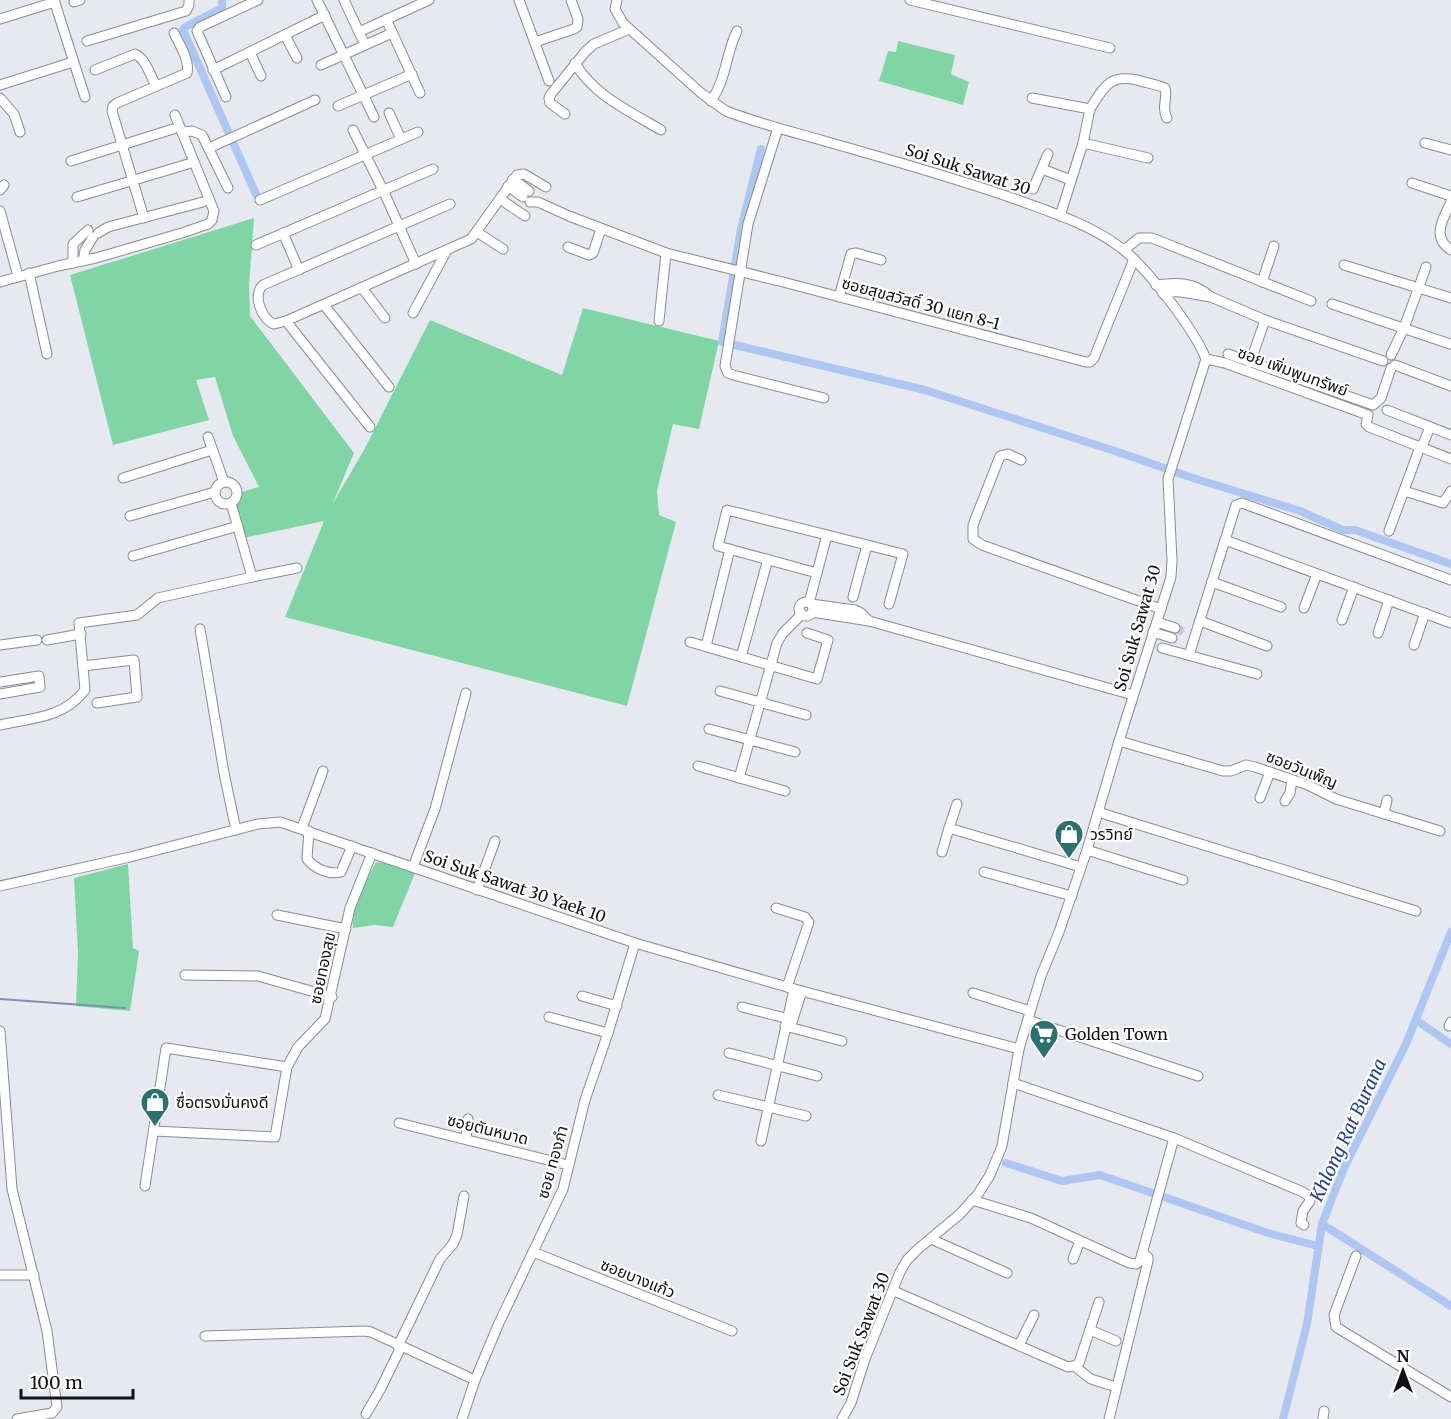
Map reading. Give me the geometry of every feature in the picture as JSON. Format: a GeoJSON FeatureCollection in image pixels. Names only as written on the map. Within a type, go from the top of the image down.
{"type":"FeatureCollection","features":[{"type":"Feature","properties":{"kind":"street"},"geometry":{"type":"LineString","coordinates":[[87,41],[186,11],[189,0]]}},
{"type":"Feature","properties":{"kind":"street"},"geometry":{"type":"LineString","coordinates":[[226,97],[197,36],[198,29],[258,0]]}},
{"type":"Feature","properties":{"kind":"street"},"geometry":{"type":"LineString","coordinates":[[317,0],[374,117]]}},
{"type":"Feature","properties":{"kind":"street"},"geometry":{"type":"LineString","coordinates":[[344,0],[365,45]]}},
{"type":"Feature","properties":{"kind":"street"},"geometry":{"type":"LineString","coordinates":[[359,32],[429,0]]}},
{"type":"Feature","properties":{"kind":"street"},"geometry":{"type":"LineString","coordinates":[[521,0],[549,81]]}},
{"type":"Feature","properties":{"kind":"street"},"geometry":{"type":"LineString","coordinates":[[535,42],[577,27],[578,19],[571,0]]}},
{"type":"Feature","properties":{"kind":"street","name":"Soi Suk Sawat 30"},"geometry":{"type":"LineString","coordinates":[[617,0],[616,12],[629,29],[711,101],[726,111],[969,183],[1060,216],[1104,236],[1134,259],[1156,285],[1199,344],[1206,359],[1202,379],[1168,479],[1172,569],[1088,850],[1041,976],[1019,1049],[1002,1146],[990,1175],[972,1200],[908,1260],[865,1359],[851,1403],[842,1419]]}},
{"type":"Feature","properties":{"kind":"street"},"geometry":{"type":"LineString","coordinates":[[910,0],[1110,48]]}},
{"type":"Feature","properties":{"kind":"street"},"geometry":{"type":"LineString","coordinates":[[0,19],[55,1],[85,97]]}},
{"type":"Feature","properties":{"kind":"street"},"geometry":{"type":"LineString","coordinates":[[213,70],[325,15]]}},
{"type":"Feature","properties":{"kind":"street"},"geometry":{"type":"LineString","coordinates":[[386,20],[420,93]]}},
{"type":"Feature","properties":{"kind":"street"},"geometry":{"type":"LineString","coordinates":[[565,114],[550,103],[549,98],[575,63],[594,44],[629,29]]}},
{"type":"Feature","properties":{"kind":"street"},"geometry":{"type":"LineString","coordinates":[[711,101],[720,88],[730,46],[737,31]]}},
{"type":"Feature","properties":{"kind":"street"},"geometry":{"type":"LineString","coordinates":[[144,218],[113,117],[112,106],[185,75],[189,69],[174,33]]}},
{"type":"Feature","properties":{"kind":"street"},"geometry":{"type":"LineString","coordinates":[[321,64],[392,33]]}},
{"type":"Feature","properties":{"kind":"street"},"geometry":{"type":"LineString","coordinates":[[285,35],[297,58]]}},
{"type":"Feature","properties":{"kind":"street"},"geometry":{"type":"LineString","coordinates":[[250,52],[261,76]]}},
{"type":"Feature","properties":{"kind":"street"},"geometry":{"type":"LineString","coordinates":[[95,70],[135,54],[140,55],[156,86]]}},
{"type":"Feature","properties":{"kind":"street"},"geometry":{"type":"LineString","coordinates":[[0,84],[73,62]]}},
{"type":"Feature","properties":{"kind":"street"},"geometry":{"type":"LineString","coordinates":[[575,63],[597,90],[661,130]]}},
{"type":"Feature","properties":{"kind":"street"},"geometry":{"type":"LineString","coordinates":[[338,106],[412,74]]}},
{"type":"Feature","properties":{"kind":"street"},"geometry":{"type":"LineString","coordinates":[[1060,216],[1083,143],[1090,109],[1111,81],[1126,78],[1165,88],[1163,110],[1167,118]]}},
{"type":"Feature","properties":{"kind":"street"},"geometry":{"type":"LineString","coordinates":[[0,98],[14,114],[20,132]]}},
{"type":"Feature","properties":{"kind":"street"},"geometry":{"type":"LineString","coordinates":[[1032,98],[1090,109]]}},
{"type":"Feature","properties":{"kind":"street"},"geometry":{"type":"LineString","coordinates":[[209,148],[315,100]]}},
{"type":"Feature","properties":{"kind":"street"},"geometry":{"type":"LineString","coordinates":[[389,113],[401,139]]}},
{"type":"Feature","properties":{"kind":"street"},"geometry":{"type":"LineString","coordinates":[[0,282],[83,261],[182,232],[212,220],[214,211],[177,131],[175,115]]}},
{"type":"Feature","properties":{"kind":"street"},"geometry":{"type":"LineString","coordinates":[[778,128],[749,217],[735,270],[731,333],[725,366],[728,373],[824,398]]}},
{"type":"Feature","properties":{"kind":"street"},"geometry":{"type":"LineString","coordinates":[[353,130],[416,264]]}},
{"type":"Feature","properties":{"kind":"street"},"geometry":{"type":"LineString","coordinates":[[71,161],[177,131],[197,131],[202,135],[228,188]]}},
{"type":"Feature","properties":{"kind":"street"},"geometry":{"type":"LineString","coordinates":[[260,200],[418,132]]}},
{"type":"Feature","properties":{"kind":"street"},"geometry":{"type":"LineString","coordinates":[[1083,143],[1148,158]]}},
{"type":"Feature","properties":{"kind":"street"},"geometry":{"type":"LineString","coordinates":[[1425,143],[1451,150]]}},
{"type":"Feature","properties":{"kind":"street"},"geometry":{"type":"LineString","coordinates":[[1033,189],[1048,153]]}},
{"type":"Feature","properties":{"kind":"street"},"geometry":{"type":"LineString","coordinates":[[77,197],[188,164]]}},
{"type":"Feature","properties":{"kind":"street"},"geometry":{"type":"LineString","coordinates":[[256,245],[433,169]]}},
{"type":"Feature","properties":{"kind":"street"},"geometry":{"type":"LineString","coordinates":[[1042,169],[1071,180]]}},
{"type":"Feature","properties":{"kind":"street"},"geometry":{"type":"LineString","coordinates":[[450,204],[263,285],[257,294],[257,299],[268,321],[274,324],[286,321],[471,239],[517,175],[524,174],[546,187]]}},
{"type":"Feature","properties":{"kind":"street","name":"ซอยสุขสวัสดิ์ 30 แยก 8-1"},"geometry":{"type":"LineString","coordinates":[[510,182],[531,198],[601,229],[666,253],[1086,362],[1094,358],[1134,259]]}},
{"type":"Feature","properties":{"kind":"street"},"geometry":{"type":"LineString","coordinates":[[1412,183],[1451,196]]}},
{"type":"Feature","properties":{"kind":"street"},"geometry":{"type":"LineString","coordinates":[[500,199],[525,216]]}},
{"type":"Feature","properties":{"kind":"street"},"geometry":{"type":"LineString","coordinates":[[73,263],[73,244],[90,234],[108,227],[203,202]]}},
{"type":"Feature","properties":{"kind":"street"},"geometry":{"type":"LineString","coordinates":[[1451,202],[1439,234],[1441,241],[1451,250]]}},
{"type":"Feature","properties":{"kind":"street"},"geometry":{"type":"LineString","coordinates":[[0,211],[18,276]]}},
{"type":"Feature","properties":{"kind":"street"},"geometry":{"type":"LineString","coordinates":[[568,248],[589,255],[592,253],[601,229]]}},
{"type":"Feature","properties":{"kind":"street"},"geometry":{"type":"LineString","coordinates":[[477,232],[503,249]]}},
{"type":"Feature","properties":{"kind":"street"},"geometry":{"type":"LineString","coordinates":[[283,233],[299,270]]}},
{"type":"Feature","properties":{"kind":"street"},"geometry":{"type":"LineString","coordinates":[[83,261],[90,234]]}},
{"type":"Feature","properties":{"kind":"street"},"geometry":{"type":"LineString","coordinates":[[1124,250],[1139,238],[1152,238],[1311,301]]}},
{"type":"Feature","properties":{"kind":"street"},"geometry":{"type":"LineString","coordinates":[[1262,282],[1274,246]]}},
{"type":"Feature","properties":{"kind":"street"},"geometry":{"type":"LineString","coordinates":[[412,313],[447,250]]}},
{"type":"Feature","properties":{"kind":"street"},"geometry":{"type":"LineString","coordinates":[[659,321],[666,253]]}},
{"type":"Feature","properties":{"kind":"street"},"geometry":{"type":"LineString","coordinates":[[839,297],[851,254],[856,253],[881,260]]}},
{"type":"Feature","properties":{"kind":"street"},"geometry":{"type":"LineString","coordinates":[[1344,265],[1451,298]]}},
{"type":"Feature","properties":{"kind":"street"},"geometry":{"type":"LineString","coordinates":[[1228,354],[1373,405],[1381,398],[1390,362],[1426,267]]}},
{"type":"Feature","properties":{"kind":"street"},"geometry":{"type":"LineString","coordinates":[[29,273],[47,354]]}},
{"type":"Feature","properties":{"kind":"street"},"geometry":{"type":"LineString","coordinates":[[1156,285],[1185,283],[1265,320],[1390,362],[1451,386]]}},
{"type":"Feature","properties":{"kind":"street"},"geometry":{"type":"LineString","coordinates":[[362,288],[385,318]]}},
{"type":"Feature","properties":{"kind":"street"},"geometry":{"type":"LineString","coordinates":[[1163,294],[1176,291],[1211,297]]}},
{"type":"Feature","properties":{"kind":"street"},"geometry":{"type":"LineString","coordinates":[[1332,304],[1450,344]]}},
{"type":"Feature","properties":{"kind":"street"},"geometry":{"type":"LineString","coordinates":[[324,305],[388,387]]}},
{"type":"Feature","properties":{"kind":"street"},"geometry":{"type":"LineString","coordinates":[[1250,363],[1265,320]]}},
{"type":"Feature","properties":{"kind":"street"},"geometry":{"type":"LineString","coordinates":[[286,321],[370,427]]}},
{"type":"Feature","properties":{"kind":"street","name":"ซอย เพิ่มพูนทรัพย์"},"geometry":{"type":"LineString","coordinates":[[1206,359],[1257,374],[1368,415],[1366,424],[1369,427],[1421,446]]}},
{"type":"Feature","properties":{"kind":"street"},"geometry":{"type":"LineString","coordinates":[[1388,410],[1451,435]]}},
{"type":"Feature","properties":{"kind":"street"},"geometry":{"type":"LineString","coordinates":[[1389,531],[1430,427]]}},
{"type":"Feature","properties":{"kind":"street"},"geometry":{"type":"LineString","coordinates":[[208,437],[224,482]]}},
{"type":"Feature","properties":{"kind":"street"},"geometry":{"type":"LineString","coordinates":[[1421,446],[1451,459]]}},
{"type":"Feature","properties":{"kind":"street"},"geometry":{"type":"LineString","coordinates":[[123,478],[212,450]]}},
{"type":"Feature","properties":{"kind":"street"},"geometry":{"type":"LineString","coordinates":[[1021,460],[1008,454],[1000,456],[973,525],[973,539],[982,545],[1161,609]]}},
{"type":"Feature","properties":{"kind":"street"},"geometry":{"type":"LineString","coordinates":[[224,482],[230,483],[236,488],[236,498],[231,503],[221,503],[216,498],[215,492],[224,482]]}},
{"type":"Feature","properties":{"kind":"street"},"geometry":{"type":"LineString","coordinates":[[1404,491],[1439,503],[1446,500],[1451,491]]}},
{"type":"Feature","properties":{"kind":"street"},"geometry":{"type":"LineString","coordinates":[[130,516],[215,492]]}},
{"type":"Feature","properties":{"kind":"street"},"geometry":{"type":"LineString","coordinates":[[231,503],[252,577]]}},
{"type":"Feature","properties":{"kind":"street"},"geometry":{"type":"LineString","coordinates":[[1190,650],[1236,505],[1242,503],[1451,580]]}},
{"type":"Feature","properties":{"kind":"street"},"geometry":{"type":"LineString","coordinates":[[817,573],[718,546],[727,510],[903,554],[889,604]]}},
{"type":"Feature","properties":{"kind":"street"},"geometry":{"type":"LineString","coordinates":[[133,556],[238,526]]}},
{"type":"Feature","properties":{"kind":"street"},"geometry":{"type":"LineString","coordinates":[[811,606],[827,535]]}},
{"type":"Feature","properties":{"kind":"street"},"geometry":{"type":"LineString","coordinates":[[1225,540],[1451,623]]}},
{"type":"Feature","properties":{"kind":"street"},"geometry":{"type":"LineString","coordinates":[[853,597],[867,545]]}},
{"type":"Feature","properties":{"kind":"street"},"geometry":{"type":"LineString","coordinates":[[706,646],[730,549]]}},
{"type":"Feature","properties":{"kind":"street"},"geometry":{"type":"LineString","coordinates":[[741,657],[768,559]]}},
{"type":"Feature","properties":{"kind":"street"},"geometry":{"type":"LineString","coordinates":[[0,724],[62,711],[76,702],[85,690],[79,623],[137,615],[158,598],[297,568]]}},
{"type":"Feature","properties":{"kind":"street"},"geometry":{"type":"LineString","coordinates":[[1304,608],[1317,574]]}},
{"type":"Feature","properties":{"kind":"street"},"geometry":{"type":"LineString","coordinates":[[1212,582],[1281,607]]}},
{"type":"Feature","properties":{"kind":"street"},"geometry":{"type":"LineString","coordinates":[[1342,620],[1354,587]]}},
{"type":"Feature","properties":{"kind":"street"},"geometry":{"type":"LineString","coordinates":[[1378,633],[1389,600]]}},
{"type":"Feature","properties":{"kind":"street"},"geometry":{"type":"LineString","coordinates":[[739,778],[780,637],[802,614],[799,609],[801,604],[855,610],[869,621],[1133,695]]}},
{"type":"Feature","properties":{"kind":"street"},"geometry":{"type":"LineString","coordinates":[[1414,645],[1425,613]]}},
{"type":"Feature","properties":{"kind":"street"},"geometry":{"type":"LineString","coordinates":[[1200,621],[1267,646]]}},
{"type":"Feature","properties":{"kind":"street"},"geometry":{"type":"LineString","coordinates":[[1157,622],[1175,628]]}},
{"type":"Feature","properties":{"kind":"street"},"geometry":{"type":"LineString","coordinates":[[200,628],[224,773],[236,830]]}},
{"type":"Feature","properties":{"kind":"street"},"geometry":{"type":"LineString","coordinates":[[1153,632],[1172,638]]}},
{"type":"Feature","properties":{"kind":"street"},"geometry":{"type":"LineString","coordinates":[[1185,632],[1195,635]]}},
{"type":"Feature","properties":{"kind":"street"},"geometry":{"type":"LineString","coordinates":[[690,642],[817,679],[828,640],[807,633]]}},
{"type":"Feature","properties":{"kind":"street"},"geometry":{"type":"LineString","coordinates":[[0,645],[81,634]]}},
{"type":"Feature","properties":{"kind":"street"},"geometry":{"type":"LineString","coordinates":[[1181,642],[1190,650]]}},
{"type":"Feature","properties":{"kind":"street"},"geometry":{"type":"LineString","coordinates":[[1162,648],[1190,650],[1257,675]]}},
{"type":"Feature","properties":{"kind":"street"},"geometry":{"type":"LineString","coordinates":[[83,666],[134,660],[137,697],[97,703]]}},
{"type":"Feature","properties":{"kind":"street"},"geometry":{"type":"LineString","coordinates":[[0,682],[39,676],[40,687],[0,694]]}},
{"type":"Feature","properties":{"kind":"street"},"geometry":{"type":"LineString","coordinates":[[720,691],[806,715]]}},
{"type":"Feature","properties":{"kind":"street"},"geometry":{"type":"LineString","coordinates":[[413,867],[435,809],[466,693]]}},
{"type":"Feature","properties":{"kind":"street"},"geometry":{"type":"LineString","coordinates":[[709,729],[795,752]]}},
{"type":"Feature","properties":{"kind":"street","name":"ซอยวันเพ็ญ"},"geometry":{"type":"LineString","coordinates":[[1119,741],[1223,771],[1232,771],[1246,765],[1314,787],[1335,799],[1440,831]]}},
{"type":"Feature","properties":{"kind":"street"},"geometry":{"type":"LineString","coordinates":[[698,766],[785,791]]}},
{"type":"Feature","properties":{"kind":"street"},"geometry":{"type":"LineString","coordinates":[[323,771],[305,830],[307,859],[321,870],[341,873],[352,846]]}},
{"type":"Feature","properties":{"kind":"street"},"geometry":{"type":"LineString","coordinates":[[1260,798],[1270,772]]}},
{"type":"Feature","properties":{"kind":"street"},"geometry":{"type":"LineString","coordinates":[[1285,801],[1290,793],[1292,780]]}},
{"type":"Feature","properties":{"kind":"street"},"geometry":{"type":"LineString","coordinates":[[1384,814],[1387,800]]}},
{"type":"Feature","properties":{"kind":"street"},"geometry":{"type":"LineString","coordinates":[[942,852],[957,804]]}},
{"type":"Feature","properties":{"kind":"street"},"geometry":{"type":"LineString","coordinates":[[1098,813],[1416,911]]}},
{"type":"Feature","properties":{"kind":"street","name":"Soi Suk Sawat 30 Yaek 10"},"geometry":{"type":"LineString","coordinates":[[0,886],[236,830],[280,822],[635,943],[794,989],[1019,1049]]}},
{"type":"Feature","properties":{"kind":"street"},"geometry":{"type":"LineString","coordinates":[[950,828],[1081,867]]}},
{"type":"Feature","properties":{"kind":"street"},"geometry":{"type":"LineString","coordinates":[[477,890],[495,841]]}},
{"type":"Feature","properties":{"kind":"street"},"geometry":{"type":"LineString","coordinates":[[1088,850],[1183,880]]}},
{"type":"Feature","properties":{"kind":"street","name":"ซอยทองสุข"},"geometry":{"type":"LineString","coordinates":[[154,1131],[275,1137],[287,1067],[298,1047],[326,1019],[353,900],[372,853]]}},
{"type":"Feature","properties":{"kind":"street"},"geometry":{"type":"LineString","coordinates":[[984,873],[1072,896]]}},
{"type":"Feature","properties":{"kind":"street"},"geometry":{"type":"LineString","coordinates":[[761,1141],[809,922],[804,916],[776,908]]}},
{"type":"Feature","properties":{"kind":"street"},"geometry":{"type":"LineString","coordinates":[[277,915],[346,929]]}},
{"type":"Feature","properties":{"kind":"street","name":"ซอย ทองภํา"},"geometry":{"type":"LineString","coordinates":[[462,1419],[475,1380],[499,1323],[560,1198],[585,1100],[617,1006],[635,943]]}},
{"type":"Feature","properties":{"kind":"street"},"geometry":{"type":"LineString","coordinates":[[185,975],[258,976],[332,997]]}},
{"type":"Feature","properties":{"kind":"street"},"geometry":{"type":"LineString","coordinates":[[973,993],[1029,1016],[1198,1076]]}},
{"type":"Feature","properties":{"kind":"street"},"geometry":{"type":"LineString","coordinates":[[582,996],[617,1006]]}},
{"type":"Feature","properties":{"kind":"street"},"geometry":{"type":"LineString","coordinates":[[742,1007],[788,1025],[842,1041]]}},
{"type":"Feature","properties":{"kind":"street"},"geometry":{"type":"LineString","coordinates":[[549,1017],[608,1033]]}},
{"type":"Feature","properties":{"kind":"street"},"geometry":{"type":"LineString","coordinates":[[0,1031],[15,1206],[47,1331],[57,1407],[52,1413],[17,1419]]}},
{"type":"Feature","properties":{"kind":"street"},"geometry":{"type":"LineString","coordinates":[[145,1186],[166,1048],[287,1067]]}},
{"type":"Feature","properties":{"kind":"street"},"geometry":{"type":"LineString","coordinates":[[729,1053],[817,1076]]}},
{"type":"Feature","properties":{"kind":"street"},"geometry":{"type":"LineString","coordinates":[[1013,1083],[1174,1138],[1309,1196],[1310,1201],[1301,1218],[1301,1223],[1304,1225]]}},
{"type":"Feature","properties":{"kind":"street"},"geometry":{"type":"LineString","coordinates":[[718,1095],[806,1116]]}},
{"type":"Feature","properties":{"kind":"street"},"geometry":{"type":"LineString","coordinates":[[466,1138],[468,1119]]}},
{"type":"Feature","properties":{"kind":"street","name":"ซอยตันหมาด"},"geometry":{"type":"LineString","coordinates":[[399,1123],[568,1165]]}},
{"type":"Feature","properties":{"kind":"street"},"geometry":{"type":"LineString","coordinates":[[972,1200],[1031,1218],[1129,1263],[1136,1264],[1140,1261],[1174,1138]]}},
{"type":"Feature","properties":{"kind":"street"},"geometry":{"type":"LineString","coordinates":[[0,1180],[11,1179]]}},
{"type":"Feature","properties":{"kind":"street"},"geometry":{"type":"LineString","coordinates":[[366,1414],[380,1390],[440,1259],[453,1245],[464,1196]]}},
{"type":"Feature","properties":{"kind":"street"},"geometry":{"type":"LineString","coordinates":[[931,1239],[1007,1273]]}},
{"type":"Feature","properties":{"kind":"street"},"geometry":{"type":"LineString","coordinates":[[1073,1259],[1080,1240]]}},
{"type":"Feature","properties":{"kind":"street","name":"ซอยบางแก้ว"},"geometry":{"type":"LineString","coordinates":[[533,1252],[732,1332]]}},
{"type":"Feature","properties":{"kind":"street"},"geometry":{"type":"LineString","coordinates":[[1109,1419],[1148,1261],[1148,1257],[1142,1253]]}},
{"type":"Feature","properties":{"kind":"street"},"geometry":{"type":"LineString","coordinates":[[1356,1256],[1334,1315],[1336,1327],[1451,1397]]}},
{"type":"Feature","properties":{"kind":"street"},"geometry":{"type":"LineString","coordinates":[[0,1275],[34,1275]]}},
{"type":"Feature","properties":{"kind":"street"},"geometry":{"type":"LineString","coordinates":[[894,1291],[1068,1367],[1079,1363],[1099,1302]]}},
{"type":"Feature","properties":{"kind":"street"},"geometry":{"type":"LineString","coordinates":[[1019,1345],[1034,1315]]}},
{"type":"Feature","properties":{"kind":"street"},"geometry":{"type":"LineString","coordinates":[[1090,1330],[1116,1341]]}},
{"type":"Feature","properties":{"kind":"street"},"geometry":{"type":"LineString","coordinates":[[205,1336],[365,1331],[475,1380]]}},
{"type":"Feature","properties":{"kind":"street"},"geometry":{"type":"LineString","coordinates":[[1074,1366],[1091,1379],[1116,1387]]}},
{"type":"Feature","properties":{"kind":"green space"},"geometry":{"type":"Polygon","coordinates":[[[898,41],[955,55],[951,74],[969,82],[963,105],[879,81],[888,51],[896,52],[898,41]]]}},
{"type":"Feature","properties":{"kind":"green space"},"geometry":{"type":"Polygon","coordinates":[[[254,218],[249,287],[250,316],[354,453],[333,503],[364,450],[430,320],[562,375],[583,308],[719,341],[699,429],[673,424],[657,491],[659,515],[676,522],[627,706],[285,617],[324,521],[243,538],[234,504],[238,493],[259,487],[233,436],[215,377],[196,380],[209,420],[113,445],[70,275],[254,218]]]}},
{"type":"Feature","properties":{"kind":"green space"},"geometry":{"type":"Polygon","coordinates":[[[376,862],[415,873],[393,927],[374,925],[353,928],[357,903],[376,862]]]}},
{"type":"Feature","properties":{"kind":"green space"},"geometry":{"type":"Polygon","coordinates":[[[128,864],[133,948],[139,951],[130,1011],[76,1006],[78,953],[74,878],[128,864]]]}},
{"type":"Feature","properties":{"kind":"waterway"},"geometry":{"type":"LineString","coordinates":[[222,0],[222,8],[183,30],[256,194]]}},
{"type":"Feature","properties":{"kind":"waterway"},"geometry":{"type":"LineString","coordinates":[[761,149],[741,229],[722,342],[925,390],[1300,511],[1343,530],[1355,530],[1451,564]]}},
{"type":"Feature","properties":{"kind":"waterway","name":"Khlong Rat Burana"},"geometry":{"type":"LineString","coordinates":[[1283,1419],[1307,1324],[1322,1224],[1344,1168],[1406,1044],[1451,932]]}},
{"type":"Feature","properties":{"kind":"waterway"},"geometry":{"type":"LineString","coordinates":[[0,999],[125,1008]]}},
{"type":"Feature","properties":{"kind":"waterway"},"geometry":{"type":"LineString","coordinates":[[1416,1020],[1451,1044]]}},
{"type":"Feature","properties":{"kind":"waterway"},"geometry":{"type":"LineString","coordinates":[[1006,1163],[1062,1181],[1100,1175],[1268,1233],[1318,1246]]}},
{"type":"Feature","properties":{"kind":"waterway"},"geometry":{"type":"LineString","coordinates":[[1322,1224],[1451,1306]]}},
{"type":"Feature","properties":{"kind":"tunnel"},"geometry":{"type":"LineString","coordinates":[[1175,628],[1185,632]]}},
{"type":"Feature","properties":{"kind":"place","name":"วรวิทย์"},"geometry":{"type":"Point","coordinates":[1069,860]}},
{"type":"Feature","properties":{"kind":"place","name":"Golden Town"},"geometry":{"type":"Point","coordinates":[1044,1060]}},
{"type":"Feature","properties":{"kind":"place","name":"ซื่อตรงมั่นคงดี"},"geometry":{"type":"Point","coordinates":[155,1128]}}]}
